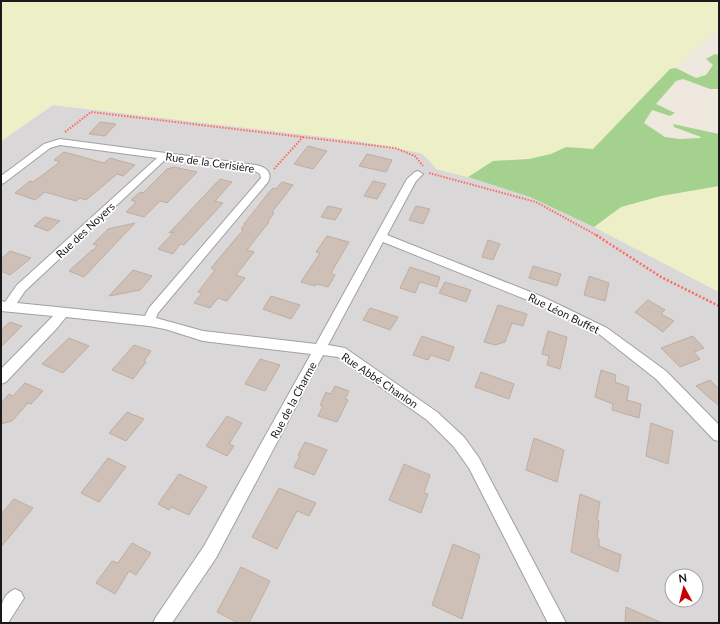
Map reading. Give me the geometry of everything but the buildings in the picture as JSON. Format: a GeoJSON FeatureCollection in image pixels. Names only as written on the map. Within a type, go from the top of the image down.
{"type":"FeatureCollection","features":[{"type":"Feature","properties":{"kind":"street","name":"Rue de la Cerisière"},"geometry":{"type":"LineString","coordinates":[[58,142],[256,168],[264,173],[266,180],[153,311],[149,321]]}},
{"type":"Feature","properties":{"kind":"street"},"geometry":{"type":"LineString","coordinates":[[1,181],[47,146],[58,142]]}},
{"type":"Feature","properties":{"kind":"street","name":"Rue des Noyers"},"geometry":{"type":"LineString","coordinates":[[5,307],[21,288],[166,155]]}},
{"type":"Feature","properties":{"kind":"street","name":"Rue de la Charme"},"geometry":{"type":"LineString","coordinates":[[162,623],[210,552],[412,179],[418,174]]}},
{"type":"Feature","properties":{"kind":"street","name":"Rue Léon Buffet"},"geometry":{"type":"LineString","coordinates":[[381,236],[539,300],[603,331],[632,351],[661,376],[719,435]]}},
{"type":"Feature","properties":{"kind":"street","name":"Rue Abbé Chanlon"},"geometry":{"type":"LineString","coordinates":[[5,307],[149,321],[165,324],[203,336],[341,352],[432,416],[459,442],[474,463],[557,623]]}},
{"type":"Feature","properties":{"kind":"street"},"geometry":{"type":"LineString","coordinates":[[1,378],[54,324],[62,313]]}},
{"type":"Feature","properties":{"kind":"street"},"geometry":{"type":"LineString","coordinates":[[1,618],[16,598]]}},
{"type":"Feature","properties":{"kind":"path"},"geometry":{"type":"LineString","coordinates":[[58,142],[66,131],[91,112],[374,145],[406,152],[419,157],[425,172],[536,202],[598,236],[661,277],[719,306]]}},
{"type":"Feature","properties":{"kind":"path"},"geometry":{"type":"LineString","coordinates":[[264,173],[278,167],[303,137]]}},
{"type":"Feature","properties":{"kind":"shaded area"},"geometry":{"type":"Polygon","coordinates":[[[53,105],[359,141],[421,153],[436,169],[468,177],[530,197],[594,227],[719,292],[719,623],[1,623],[1,141],[53,105]]]}},
{"type":"Feature","properties":{"kind":"green space"},"geometry":{"type":"Polygon","coordinates":[[[1,1],[719,1],[719,27],[676,68],[670,69],[593,149],[566,147],[551,154],[529,159],[493,161],[468,177],[436,169],[421,153],[359,141],[53,105],[1,141],[1,1]]]}},
{"type":"Feature","properties":{"kind":"green space"},"geometry":{"type":"Polygon","coordinates":[[[715,54],[719,55],[719,89],[710,89],[683,79],[676,81],[656,104],[675,113],[670,116],[652,110],[644,123],[665,137],[680,139],[701,137],[674,127],[673,124],[719,134],[719,186],[661,196],[621,207],[594,227],[530,197],[468,177],[493,161],[529,159],[551,154],[566,147],[593,149],[670,69],[676,68],[696,78],[706,75],[713,65],[706,59],[715,54]]]}},
{"type":"Feature","properties":{"kind":"green space"},"geometry":{"type":"Polygon","coordinates":[[[719,186],[719,292],[594,227],[621,207],[661,196],[719,186]]]}}]}
